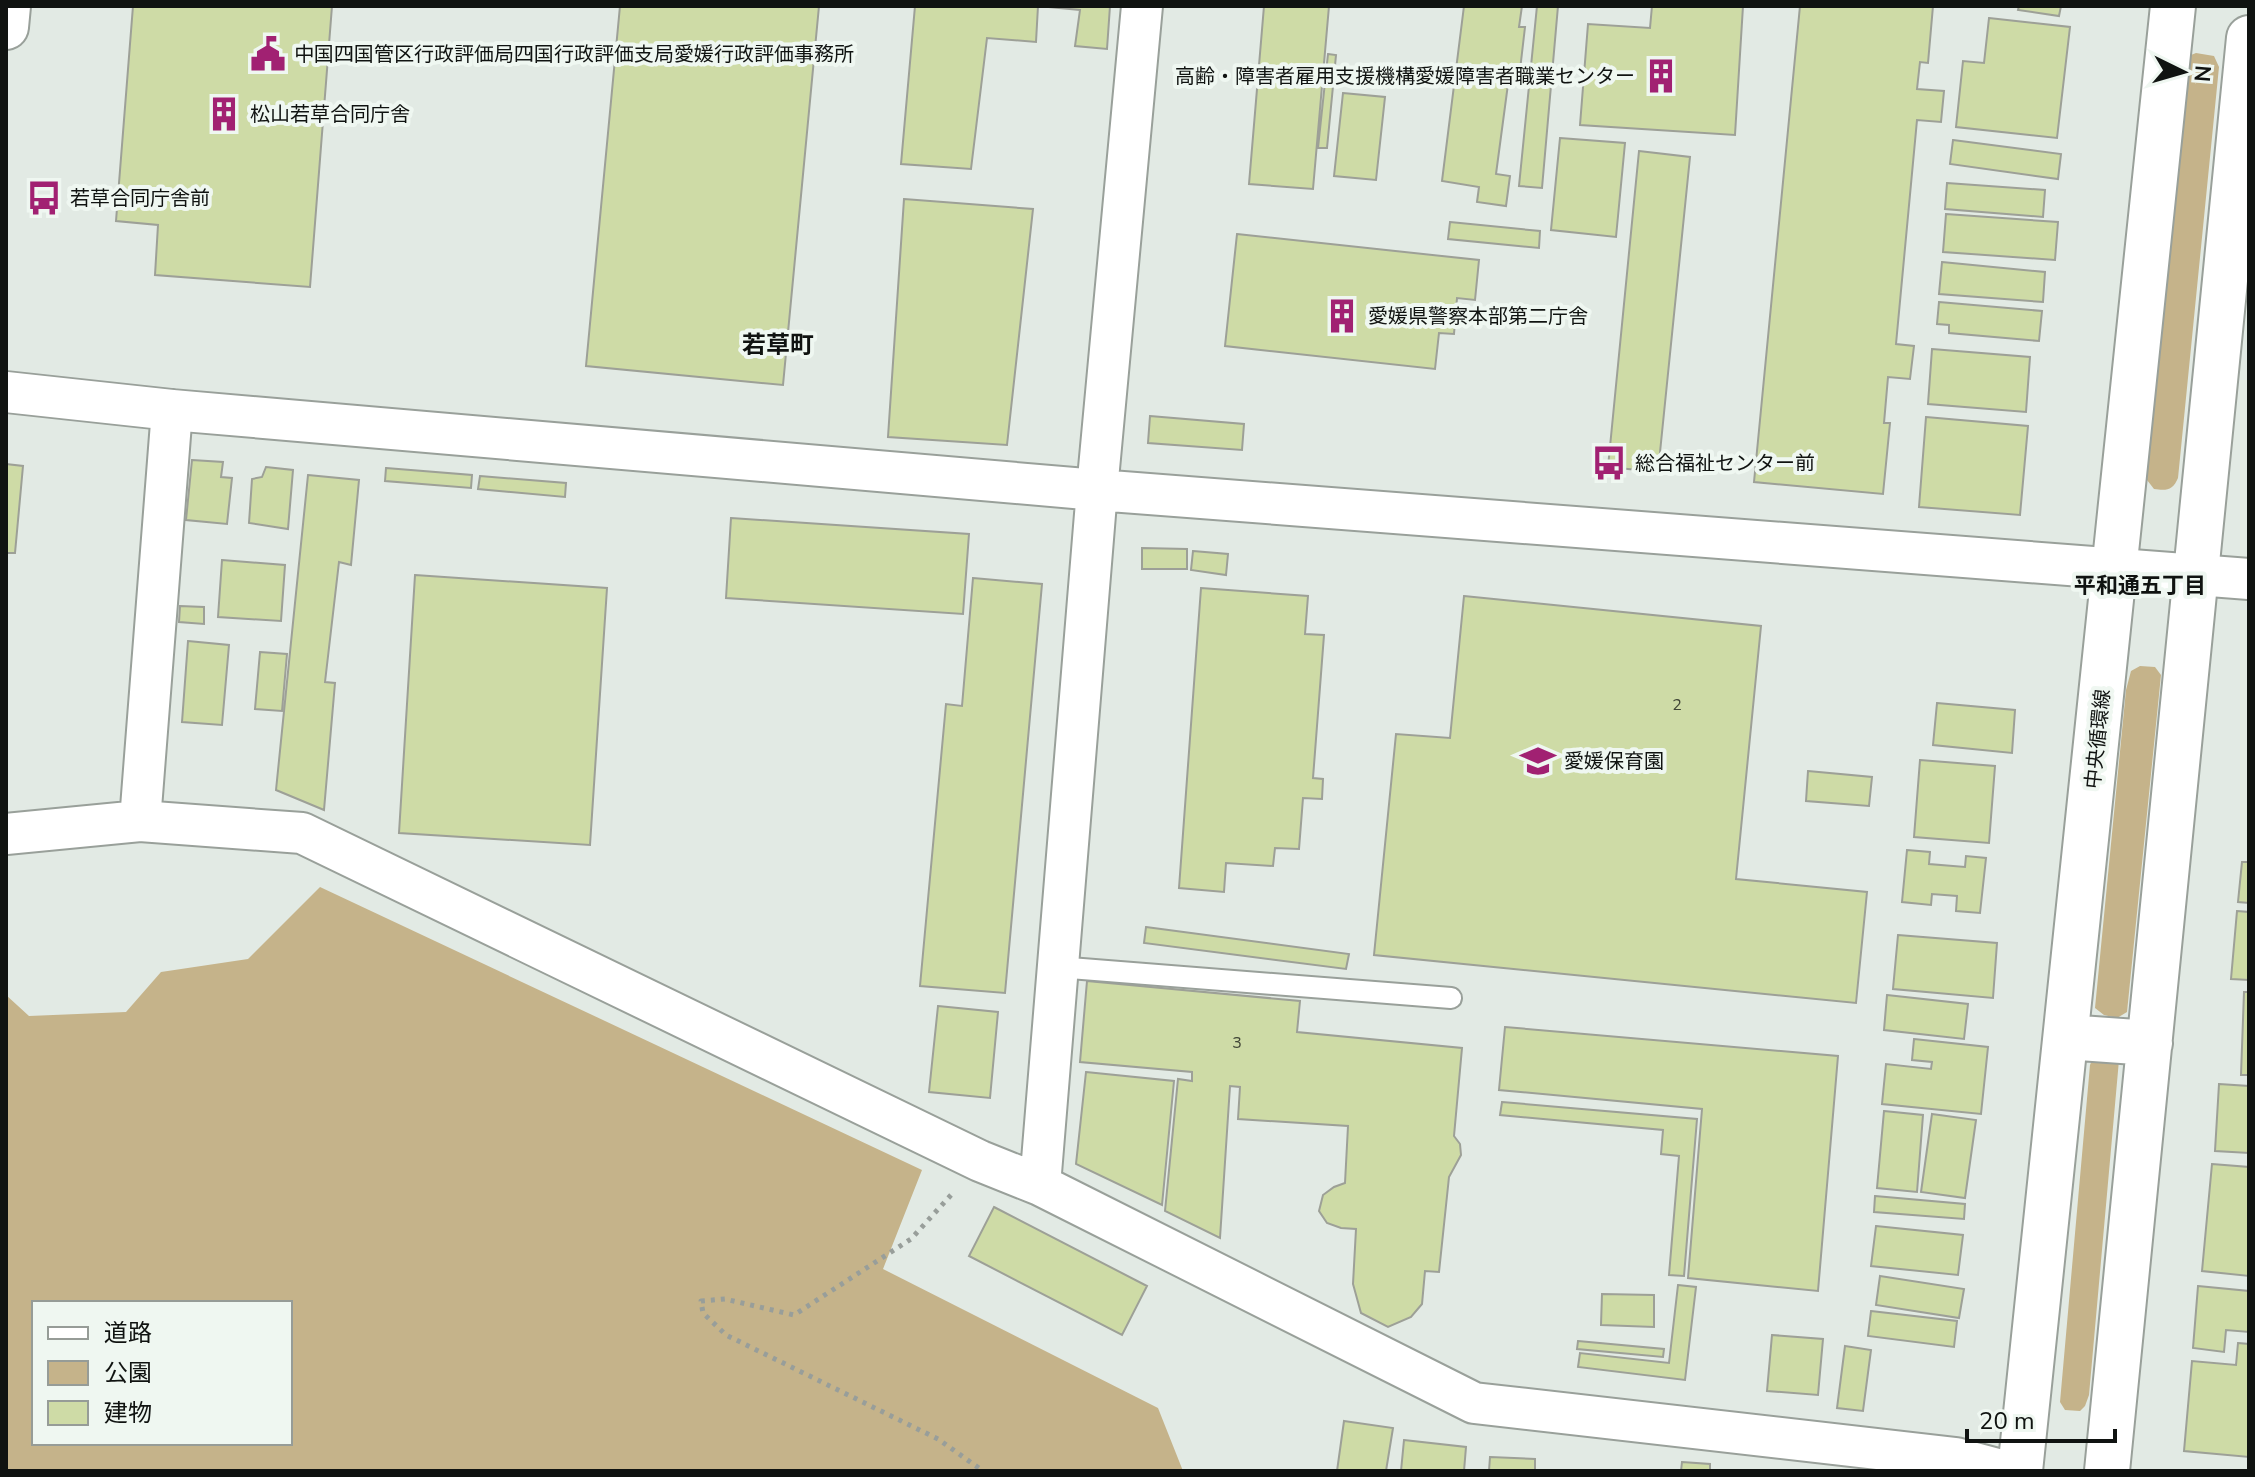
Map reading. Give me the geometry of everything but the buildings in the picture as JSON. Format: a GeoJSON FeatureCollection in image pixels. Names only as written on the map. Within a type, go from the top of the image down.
{"type":"FeatureCollection","features":[{"type":"Feature","properties":{"kind":"street"},"geometry":{"type":"LineString","coordinates":[[6,27],[8,6]]}},
{"type":"Feature","properties":{"kind":"street"},"geometry":{"type":"LineString","coordinates":[[1040,1185],[1097,490],[1142,6]]}},
{"type":"Feature","properties":{"kind":"street","name":"中央循環線"},"geometry":{"type":"LineString","coordinates":[[2020,1471],[2117,567],[2173,6]]}},
{"type":"Feature","properties":{"kind":"street"},"geometry":{"type":"LineString","coordinates":[[2107,1471],[2249,38]]}},
{"type":"Feature","properties":{"kind":"street"},"geometry":{"type":"LineString","coordinates":[[6,392],[172,410],[1097,490],[2249,579]]}},
{"type":"Feature","properties":{"kind":"street"},"geometry":{"type":"LineString","coordinates":[[140,821],[172,410]]}},
{"type":"Feature","properties":{"kind":"street"},"geometry":{"type":"LineString","coordinates":[[6,834],[140,821],[302,833],[980,1161],[1040,1185],[1474,1403],[1956,1458],[2005,1471]]}},
{"type":"Feature","properties":{"kind":"street"},"geometry":{"type":"LineString","coordinates":[[2066,1037],[2150,1043]]}},
{"type":"Feature","properties":{"kind":"lane"},"geometry":{"type":"LineString","coordinates":[[1057,967],[1451,998]]}},
{"type":"Feature","properties":{"kind":"path"},"geometry":{"type":"LineString","coordinates":[[980,1161],[911,1239],[794,1315],[725,1299],[701,1301],[703,1313],[726,1335],[938,1439],[983,1471]]}},
{"type":"Feature","properties":{"kind":"green space"},"geometry":{"type":"Polygon","coordinates":[[[2196,53],[2214,56],[2219,67],[2178,478],[2172,487],[2159,490],[2154,489],[2147,480],[2185,65],[2196,53]]]}},
{"type":"Feature","properties":{"kind":"green space"},"geometry":{"type":"Polygon","coordinates":[[[2140,666],[2155,667],[2161,675],[2127,1012],[2117,1018],[2104,1015],[2095,1008],[2126,690],[2131,671],[2140,666]]]}},
{"type":"Feature","properties":{"kind":"green space"},"geometry":{"type":"Polygon","coordinates":[[[320,887],[922,1170],[883,1269],[1158,1408],[1183,1471],[6,1471],[6,995],[29,1016],[126,1012],[161,972],[248,959],[320,887]]]}},
{"type":"Feature","properties":{"kind":"green space"},"geometry":{"type":"Polygon","coordinates":[[[2094,1055],[2119,1060],[2089,1395],[2080,1411],[2065,1410],[2060,1402],[2090,1065],[2094,1055]]]}},
{"type":"Feature","properties":{"kind":"place","name":"中国四国管区行政評価局四国行政評価支局愛媛行政評価事務所"},"geometry":{"type":"Point","coordinates":[268,54]}},
{"type":"Feature","properties":{"kind":"place","name":"高齢・障害者雇用支援機構愛媛障害者職業センター"},"geometry":{"type":"Point","coordinates":[1661,76]}},
{"type":"Feature","properties":{"kind":"place","name":"松山若草合同庁舎"},"geometry":{"type":"Point","coordinates":[224,114]}},
{"type":"Feature","properties":{"kind":"place","name":"若草合同庁舎前"},"geometry":{"type":"Point","coordinates":[44,198]}},
{"type":"Feature","properties":{"kind":"place","name":"愛媛県警察本部第二庁舎"},"geometry":{"type":"Point","coordinates":[1342,316]}},
{"type":"Feature","properties":{"kind":"place","name":"総合福祉センター前"},"geometry":{"type":"Point","coordinates":[1609,463]}},
{"type":"Feature","properties":{"kind":"place","name":"愛媛保育園"},"geometry":{"type":"Point","coordinates":[1538,761]}},
{"type":"Feature","properties":{"kind":"district","name":"若草町"},"geometry":{"type":"Point","coordinates":[778,345]}},
{"type":"Feature","properties":{"kind":"district","name":"平和通五丁目"},"geometry":{"type":"Point","coordinates":[2140,586]}}]}
